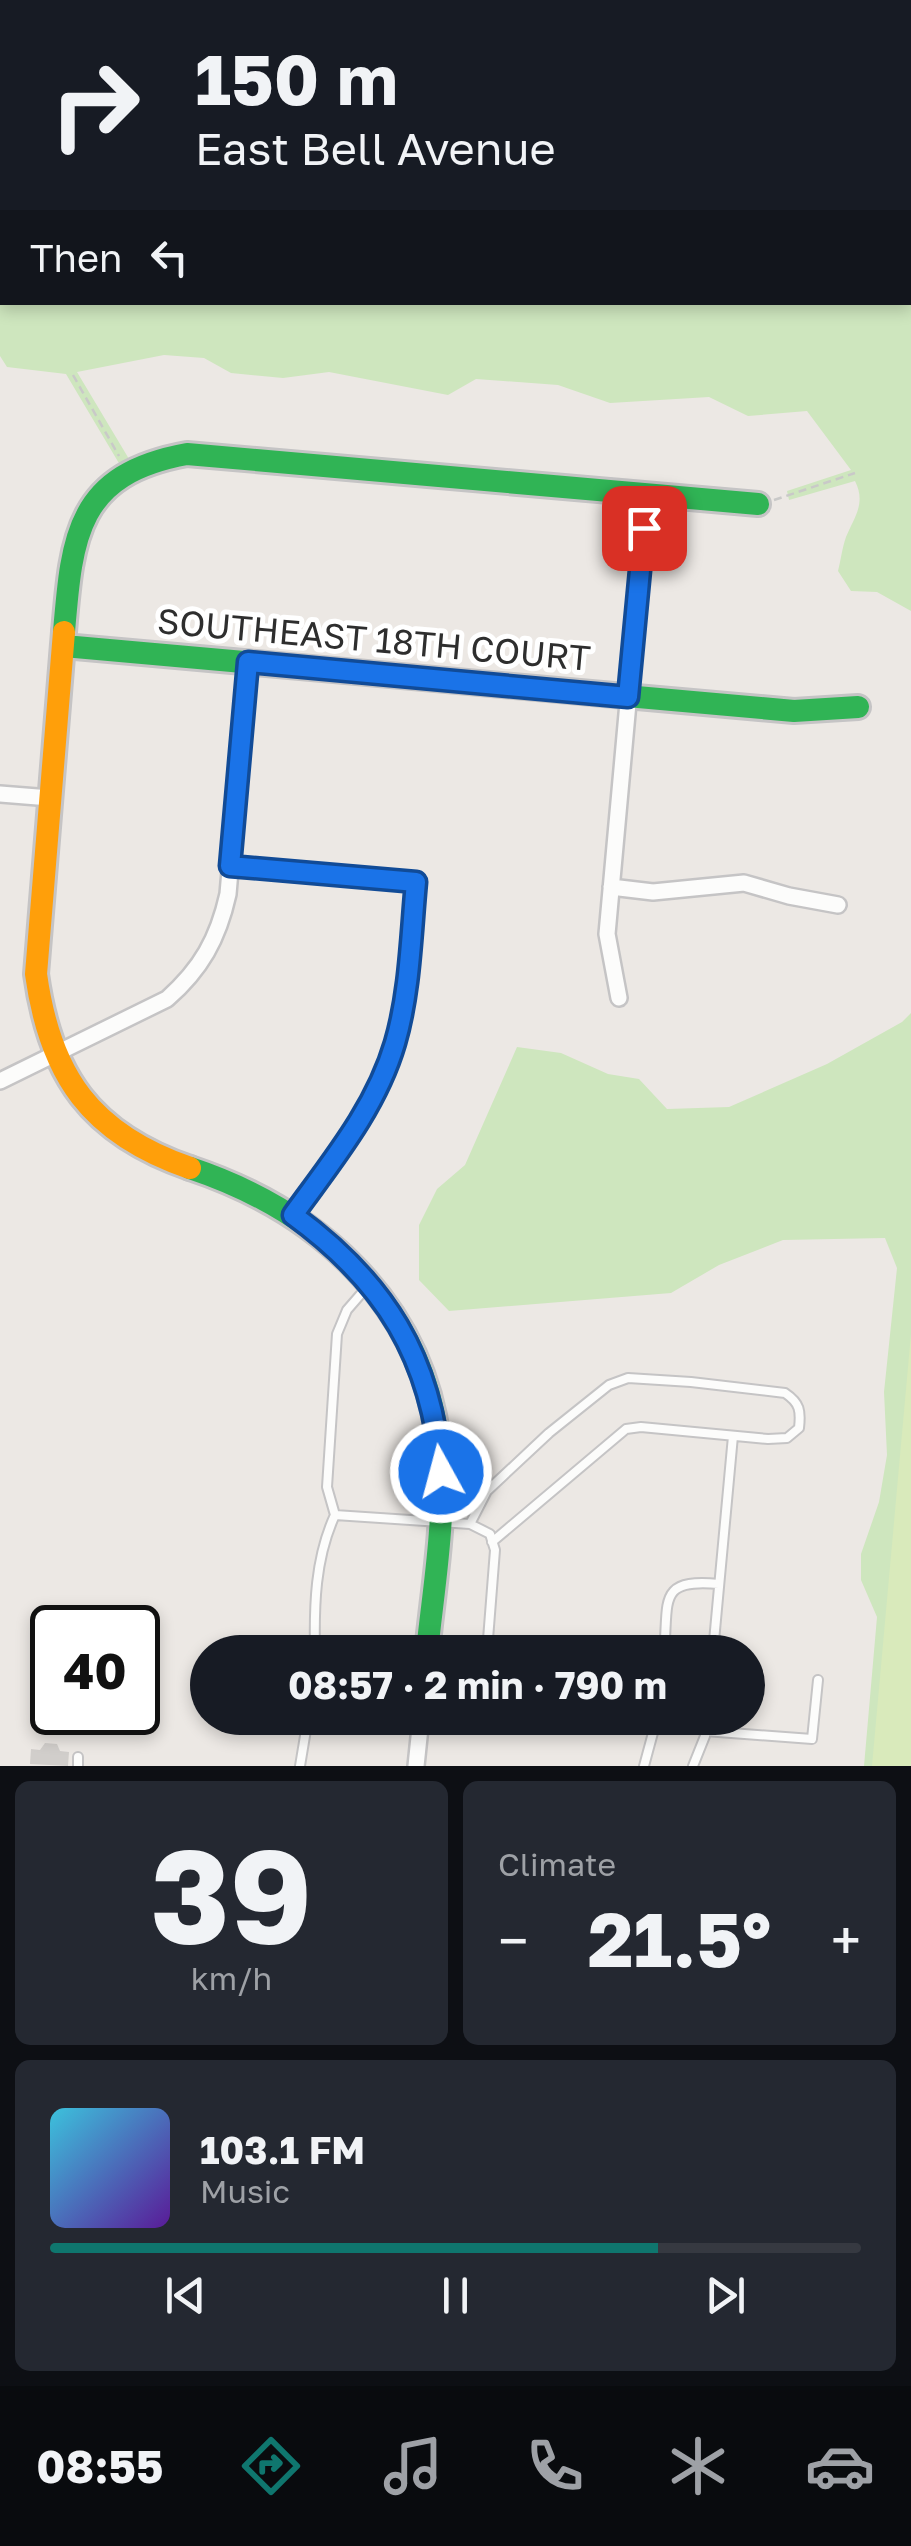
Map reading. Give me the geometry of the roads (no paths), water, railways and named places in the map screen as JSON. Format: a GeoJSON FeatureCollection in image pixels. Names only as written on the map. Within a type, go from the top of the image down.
{"type":"FeatureCollection","features":[{"type":"Feature","properties":{"kind":"street"},"geometry":{"type":"LineString","coordinates":[[429,1635],[441,1472],[433,1408],[411,1348],[370,1283],[293,1215],[258,1194],[164,1160],[124,1138],[89,1108],[54,1057],[40,1014],[36,974],[75,538],[85,515],[108,486],[128,470],[162,457],[199,454],[758,504]]}},
{"type":"Feature","properties":{"kind":"street"},"geometry":{"type":"LineString","coordinates":[[619,998],[607,934],[647,494]]}},
{"type":"Feature","properties":{"kind":"street","name":"SOUTHEAST 18TH COURT"},"geometry":{"type":"LineString","coordinates":[[64,646],[794,711],[858,707]]}},
{"type":"Feature","properties":{"kind":"street"},"geometry":{"type":"LineString","coordinates":[[0,1081],[167,1000],[190,979],[209,953],[222,924],[230,866],[248,662]]}},
{"type":"Feature","properties":{"kind":"street"},"geometry":{"type":"LineString","coordinates":[[0,794],[50,798]]}},
{"type":"Feature","properties":{"kind":"street"},"geometry":{"type":"LineString","coordinates":[[230,866],[416,882],[402,1011],[385,1071],[356,1126],[293,1215]]}},
{"type":"Feature","properties":{"kind":"street"},"geometry":{"type":"LineString","coordinates":[[611,888],[653,892],[744,883],[838,904]]}},
{"type":"Feature","properties":{"kind":"street"},"geometry":{"type":"LineString","coordinates":[[416,1766],[419,1735]]}},
{"type":"Feature","properties":{"kind":"lane"},"geometry":{"type":"LineString","coordinates":[[314,1635],[322,1543],[335,1516],[327,1487],[337,1334],[347,1310],[370,1283]]}},
{"type":"Feature","properties":{"kind":"lane"},"geometry":{"type":"LineString","coordinates":[[470,1524],[488,1491],[549,1433],[608,1385],[628,1378],[785,1393],[795,1400],[801,1412],[799,1428],[788,1438],[626,1429],[492,1542]]}},
{"type":"Feature","properties":{"kind":"lane"},"geometry":{"type":"LineString","coordinates":[[715,1635],[733,1436]]}},
{"type":"Feature","properties":{"kind":"lane"},"geometry":{"type":"LineString","coordinates":[[335,1516],[470,1524],[490,1534],[495,1550],[488,1635]]}},
{"type":"Feature","properties":{"kind":"lane"},"geometry":{"type":"LineString","coordinates":[[666,1635],[674,1587],[684,1582],[720,1584]]}},
{"type":"Feature","properties":{"kind":"lane"},"geometry":{"type":"LineString","coordinates":[[753,1735],[812,1740],[818,1680]]}},
{"type":"Feature","properties":{"kind":"lane"},"geometry":{"type":"LineString","coordinates":[[300,1766],[305,1735]]}},
{"type":"Feature","properties":{"kind":"lane"},"geometry":{"type":"LineString","coordinates":[[644,1766],[652,1735]]}},
{"type":"Feature","properties":{"kind":"lane"},"geometry":{"type":"LineString","coordinates":[[694,1766],[704,1735]]}}]}
